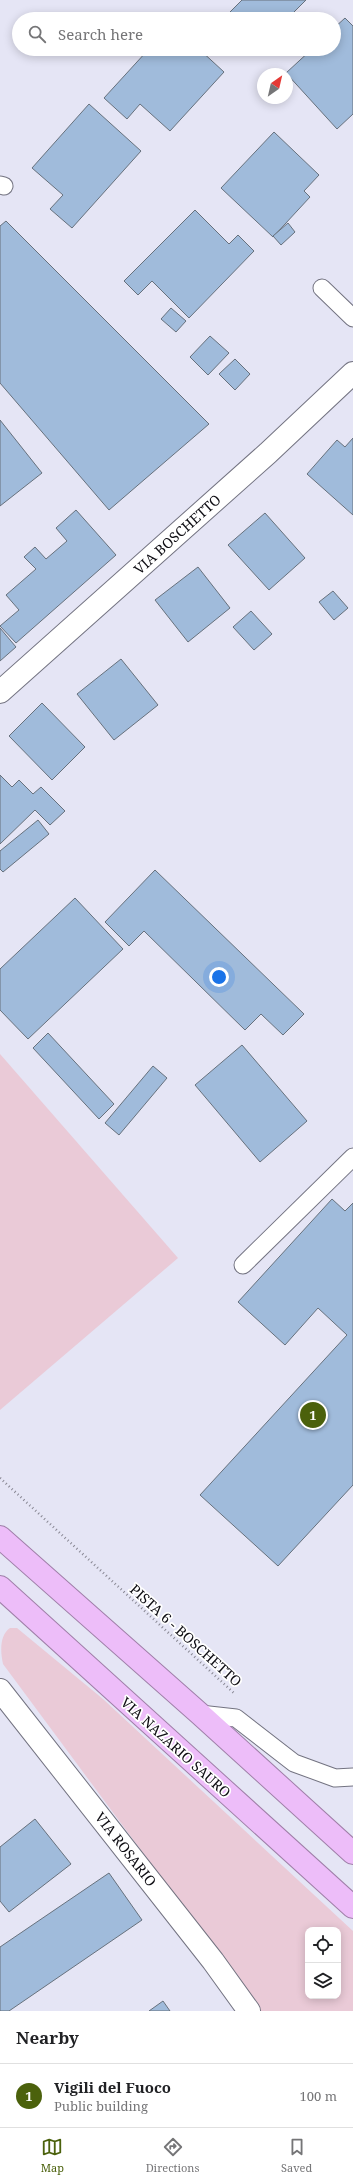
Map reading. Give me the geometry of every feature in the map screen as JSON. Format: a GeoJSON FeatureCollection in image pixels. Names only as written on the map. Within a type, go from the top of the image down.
{"type":"FeatureCollection","features":[{"type":"Feature","properties":{"kind":"highway"},"geometry":{"type":"LineString","coordinates":[[0,1537],[200,1714],[353,1853]]}},
{"type":"Feature","properties":{"kind":"highway","name":"VIA NAZARIO SAURO"},"geometry":{"type":"LineString","coordinates":[[0,1587],[353,1907]]}},
{"type":"Feature","properties":{"kind":"street","name":"VIA BOSCHETTO"},"geometry":{"type":"LineString","coordinates":[[0,692],[268,453],[353,373]]}},
{"type":"Feature","properties":{"kind":"street","name":"VIA ROSARIO"},"geometry":{"type":"LineString","coordinates":[[0,1690],[209,1954],[249,2011]]}},
{"type":"Feature","properties":{"kind":"lane"},"geometry":{"type":"LineString","coordinates":[[322,288],[353,318]]}},
{"type":"Feature","properties":{"kind":"lane"},"geometry":{"type":"LineString","coordinates":[[243,1265],[353,1157]]}},
{"type":"Feature","properties":{"kind":"lane"},"geometry":{"type":"LineString","coordinates":[[200,1714],[236,1718],[294,1763],[335,1778],[353,1777]]}},
{"type":"Feature","properties":{"kind":"path","name":"PISTA 6 - BOSCHETTO"},"geometry":{"type":"LineString","coordinates":[[0,1478],[240,1698]]}},
{"type":"Feature","properties":{"kind":"shaded area"},"geometry":{"type":"Polygon","coordinates":[[[0,1054],[178,1258],[0,1410],[0,1054]]]}},
{"type":"Feature","properties":{"kind":"shaded area"},"geometry":{"type":"Polygon","coordinates":[[[10,1628],[17,1628],[103,1699],[353,1931],[353,2011],[260,2011],[3,1664],[1,1653],[4,1635],[10,1628]]]}},
{"type":"Feature","properties":{"kind":"building"},"geometry":{"type":"Polygon","coordinates":[[[242,0],[306,0],[294,12],[230,12],[242,0]]]}},
{"type":"Feature","properties":{"kind":"building"},"geometry":{"type":"Polygon","coordinates":[[[345,18],[353,26],[353,114],[337,129],[293,81],[293,68],[291,68],[304,56],[341,56],[341,22],[345,18]]]}},
{"type":"Feature","properties":{"kind":"building"},"geometry":{"type":"Polygon","coordinates":[[[142,56],[207,56],[224,72],[170,131],[140,104],[127,119],[104,98],[142,56]]]}},
{"type":"Feature","properties":{"kind":"building"},"geometry":{"type":"Polygon","coordinates":[[[89,104],[141,151],[72,228],[50,209],[63,195],[32,168],[89,104]]]}},
{"type":"Feature","properties":{"kind":"building"},"geometry":{"type":"Polygon","coordinates":[[[274,132],[319,175],[304,191],[310,197],[273,237],[221,188],[274,132]]]}},
{"type":"Feature","properties":{"kind":"building"},"geometry":{"type":"Polygon","coordinates":[[[195,210],[229,244],[238,235],[254,251],[189,318],[152,281],[138,295],[124,281],[195,210]]]}},
{"type":"Feature","properties":{"kind":"building"},"geometry":{"type":"Polygon","coordinates":[[[6,221],[209,424],[109,510],[0,383],[0,226],[6,221]]]}},
{"type":"Feature","properties":{"kind":"building"},"geometry":{"type":"Polygon","coordinates":[[[288,223],[295,232],[281,245],[273,236],[288,223]]]}},
{"type":"Feature","properties":{"kind":"building"},"geometry":{"type":"Polygon","coordinates":[[[171,308],[186,321],[176,332],[161,319],[171,308]]]}},
{"type":"Feature","properties":{"kind":"building"},"geometry":{"type":"Polygon","coordinates":[[[210,336],[229,353],[208,375],[190,357],[210,336]]]}},
{"type":"Feature","properties":{"kind":"building"},"geometry":{"type":"Polygon","coordinates":[[[235,359],[250,374],[235,390],[219,374],[235,359]]]}},
{"type":"Feature","properties":{"kind":"building"},"geometry":{"type":"Polygon","coordinates":[[[0,420],[42,473],[0,506],[0,420]]]}},
{"type":"Feature","properties":{"kind":"building"},"geometry":{"type":"Polygon","coordinates":[[[353,438],[353,515],[307,474],[337,440],[345,447],[353,438]]]}},
{"type":"Feature","properties":{"kind":"building"},"geometry":{"type":"Polygon","coordinates":[[[76,510],[116,555],[16,643],[0,626],[19,610],[6,595],[36,569],[24,557],[35,547],[46,559],[67,541],[56,528],[76,510]]]}},
{"type":"Feature","properties":{"kind":"building"},"geometry":{"type":"Polygon","coordinates":[[[265,513],[305,558],[269,590],[228,545],[265,513]]]}},
{"type":"Feature","properties":{"kind":"building"},"geometry":{"type":"Polygon","coordinates":[[[198,567],[230,608],[188,642],[155,600],[198,567]]]}},
{"type":"Feature","properties":{"kind":"building"},"geometry":{"type":"Polygon","coordinates":[[[333,591],[348,608],[334,620],[319,602],[333,591]]]}},
{"type":"Feature","properties":{"kind":"building"},"geometry":{"type":"Polygon","coordinates":[[[251,611],[272,634],[254,650],[233,627],[251,611]]]}},
{"type":"Feature","properties":{"kind":"building"},"geometry":{"type":"Polygon","coordinates":[[[0,628],[16,647],[0,661],[0,628]]]}},
{"type":"Feature","properties":{"kind":"building"},"geometry":{"type":"Polygon","coordinates":[[[121,659],[158,705],[114,740],[77,694],[121,659]]]}},
{"type":"Feature","properties":{"kind":"building"},"geometry":{"type":"Polygon","coordinates":[[[42,703],[85,747],[52,780],[9,736],[42,703]]]}},
{"type":"Feature","properties":{"kind":"building"},"geometry":{"type":"Polygon","coordinates":[[[0,775],[12,787],[19,780],[33,794],[41,787],[65,811],[50,825],[35,810],[0,844],[0,775]]]}},
{"type":"Feature","properties":{"kind":"building"},"geometry":{"type":"Polygon","coordinates":[[[38,820],[49,834],[3,872],[0,869],[0,851],[38,820]]]}},
{"type":"Feature","properties":{"kind":"building"},"geometry":{"type":"Polygon","coordinates":[[[155,870],[304,1014],[283,1035],[261,1014],[245,1030],[144,931],[129,946],[105,922],[155,870]]]}},
{"type":"Feature","properties":{"kind":"building"},"geometry":{"type":"Polygon","coordinates":[[[75,898],[123,949],[28,1039],[0,1010],[0,969],[75,898]]]}},
{"type":"Feature","properties":{"kind":"building"},"geometry":{"type":"Polygon","coordinates":[[[48,1033],[114,1104],[99,1119],[33,1048],[48,1033]]]}},
{"type":"Feature","properties":{"kind":"building"},"geometry":{"type":"Polygon","coordinates":[[[242,1045],[307,1121],[260,1162],[195,1085],[242,1045]]]}},
{"type":"Feature","properties":{"kind":"building"},"geometry":{"type":"Polygon","coordinates":[[[153,1066],[167,1078],[119,1135],[105,1123],[153,1066]]]}},
{"type":"Feature","properties":{"kind":"building"},"geometry":{"type":"Polygon","coordinates":[[[332,1199],[345,1211],[353,1203],[353,1485],[278,1566],[200,1495],[347,1335],[318,1308],[285,1345],[238,1302],[332,1199]]]}},
{"type":"Feature","properties":{"kind":"building"},"geometry":{"type":"Polygon","coordinates":[[[35,1819],[71,1864],[9,1912],[0,1901],[0,1847],[35,1819]]]}},
{"type":"Feature","properties":{"kind":"building"},"geometry":{"type":"Polygon","coordinates":[[[109,1873],[142,1920],[9,2011],[0,2011],[0,1947],[109,1873]]]}},
{"type":"Feature","properties":{"kind":"building"},"geometry":{"type":"Polygon","coordinates":[[[163,2001],[170,2011],[149,2011],[163,2001]]]}},
{"type":"Feature","properties":{"kind":"place","name":"Vigili del Fuoco"},"geometry":{"type":"Point","coordinates":[313,1415]}}]}
